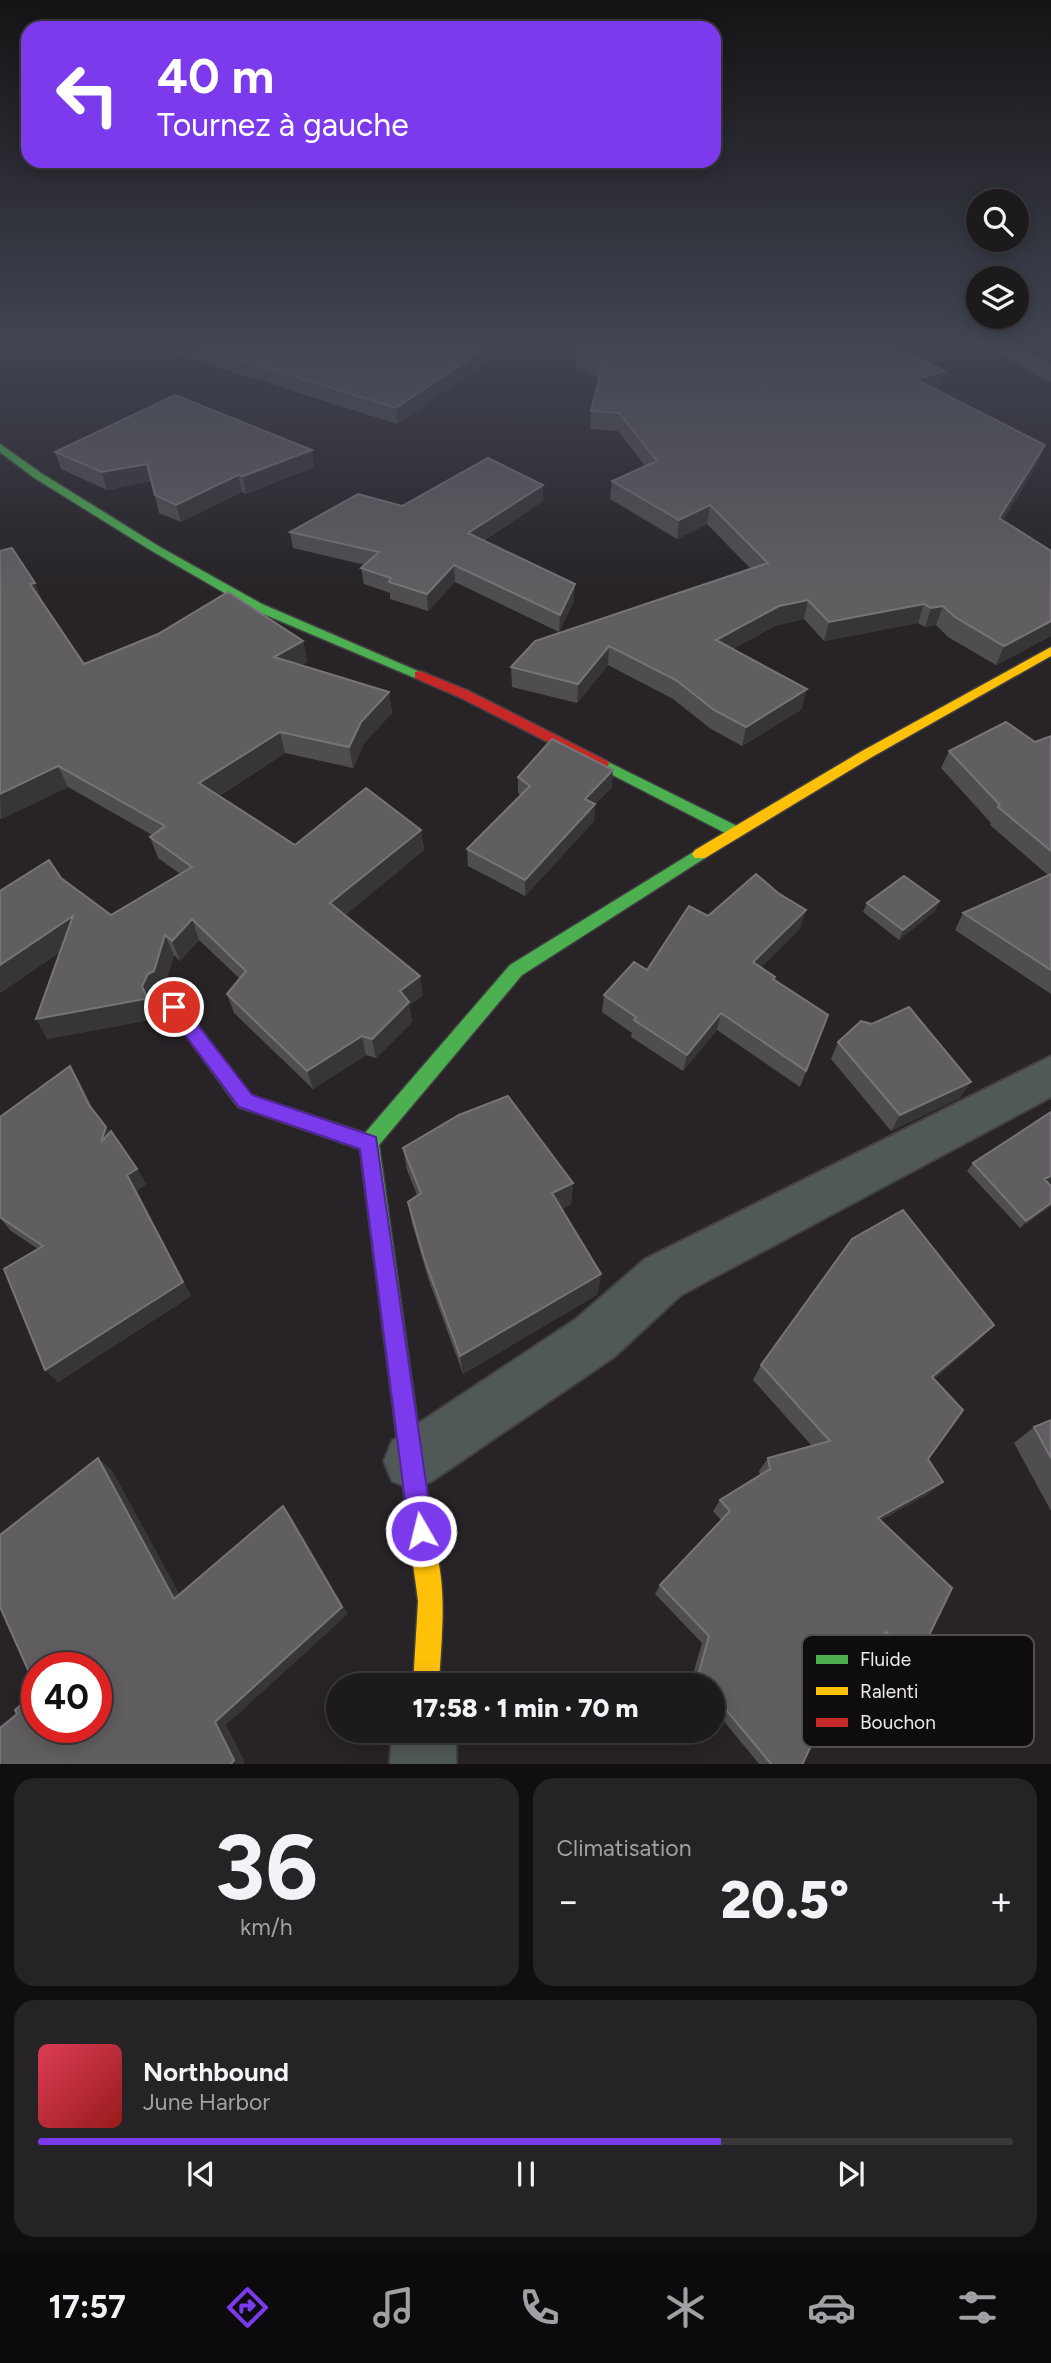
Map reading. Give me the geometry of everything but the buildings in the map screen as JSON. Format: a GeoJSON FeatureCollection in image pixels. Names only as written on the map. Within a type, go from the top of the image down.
{"type":"FeatureCollection","features":[{"type":"Feature","properties":{"kind":"street"},"geometry":{"type":"LineString","coordinates":[[0,447],[37,475],[258,607],[464,694],[736,832]]}},
{"type":"Feature","properties":{"kind":"street"},"geometry":{"type":"LineString","coordinates":[[427,1673],[430,1601],[369,1143],[516,970],[736,832],[867,754],[1051,651]]}},
{"type":"Feature","properties":{"kind":"street"},"geometry":{"type":"LineString","coordinates":[[174,1007],[246,1101],[369,1143]]}},
{"type":"Feature","properties":{"kind":"street"},"geometry":{"type":"LineString","coordinates":[[412,1461],[595,1338],[663,1278],[1051,1075]]}},
{"type":"Feature","properties":{"kind":"street"},"geometry":{"type":"LineString","coordinates":[[423,1764],[424,1743]]}},
{"type":"Feature","properties":{"kind":"traffic: fast"},"geometry":{"type":"LineString","coordinates":[[0,447],[37,475],[156,549],[258,607],[420,675]]}},
{"type":"Feature","properties":{"kind":"traffic: fast"},"geometry":{"type":"LineString","coordinates":[[602,764],[736,832]]}},
{"type":"Feature","properties":{"kind":"traffic: fast"},"geometry":{"type":"LineString","coordinates":[[369,1143],[516,970],[700,854]]}},
{"type":"Feature","properties":{"kind":"traffic: fast"},"geometry":{"type":"LineString","coordinates":[[174,1007],[245,1101],[369,1143],[423,1549]]}},
{"type":"Feature","properties":{"kind":"traffic: slow"},"geometry":{"type":"LineString","coordinates":[[700,854],[867,754],[1051,651]]}},
{"type":"Feature","properties":{"kind":"traffic: slow"},"geometry":{"type":"LineString","coordinates":[[423,1549],[430,1601],[427,1673]]}},
{"type":"Feature","properties":{"kind":"traffic: jam"},"geometry":{"type":"LineString","coordinates":[[420,675],[464,694],[602,764]]}},
{"type":"Feature","properties":{"kind":"route"},"geometry":{"type":"LineString","coordinates":[[174,1007],[246,1101],[369,1143],[421,1531]]}}]}
